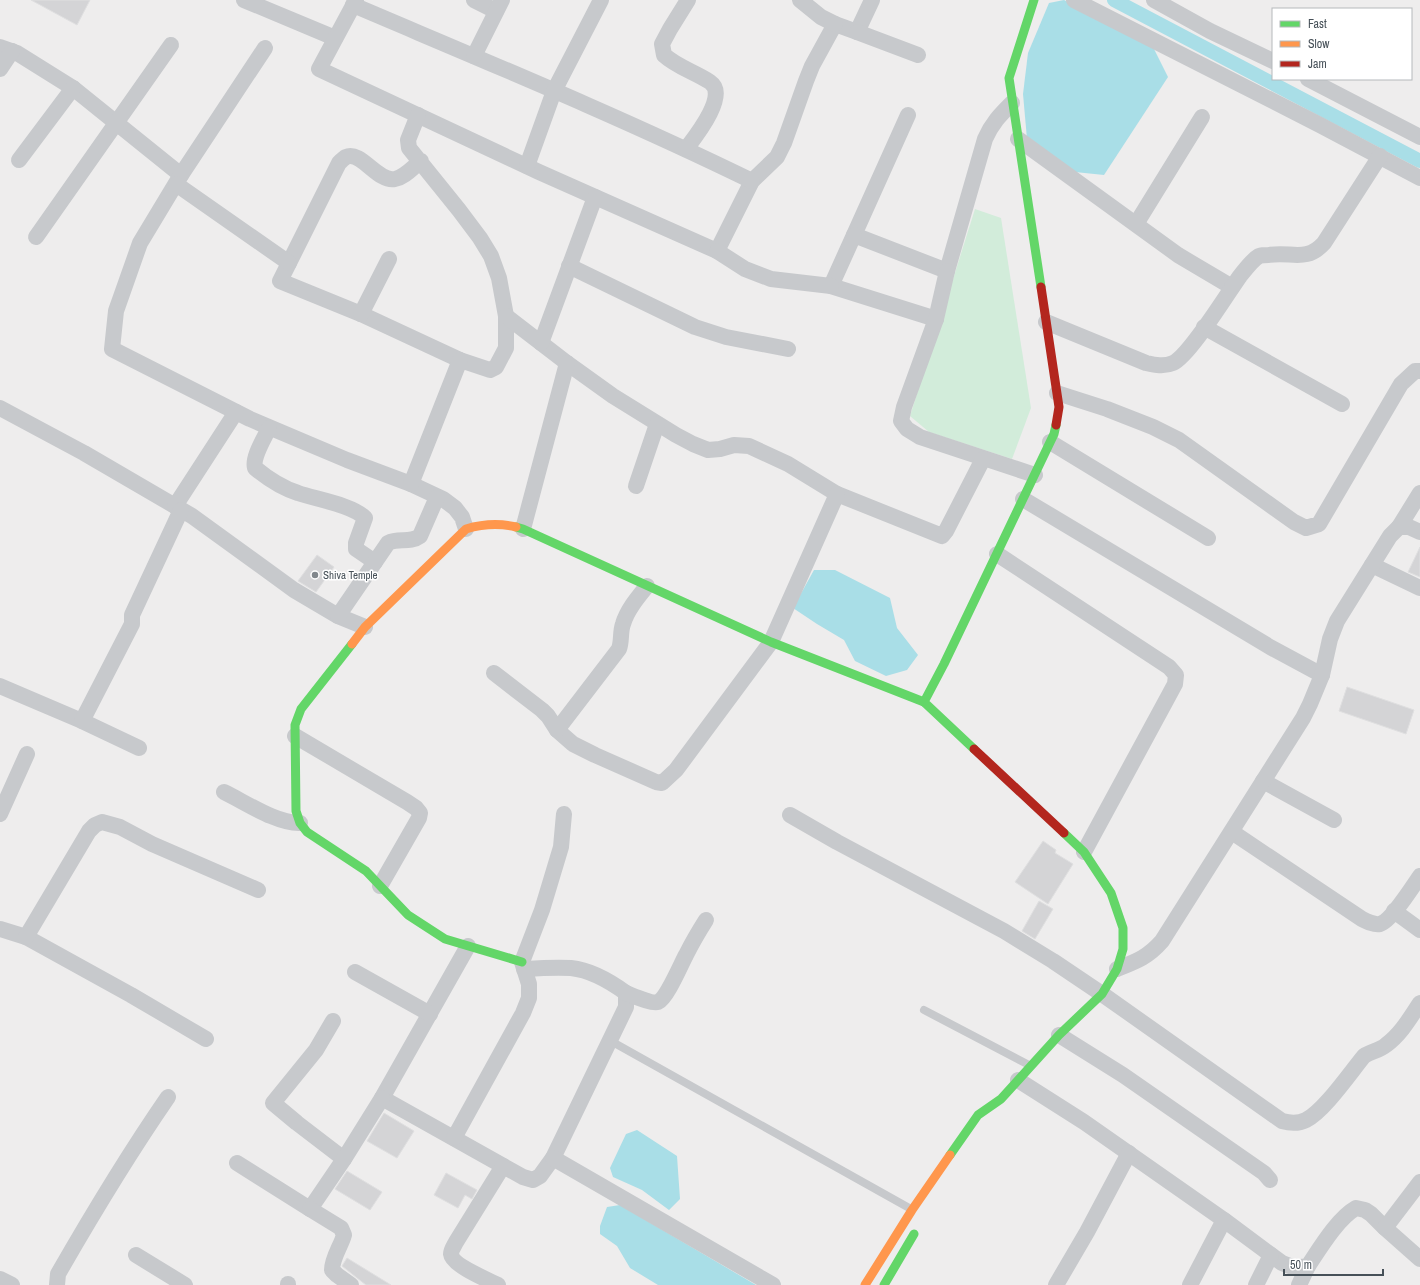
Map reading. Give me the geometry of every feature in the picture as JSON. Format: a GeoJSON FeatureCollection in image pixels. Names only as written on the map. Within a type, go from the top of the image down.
{"type":"FeatureCollection","features":[{"type":"Feature","properties":{"kind":"main road"},"geometry":{"type":"LineString","coordinates":[[924,702],[944,664],[1054,434],[1059,408],[1009,78],[1034,0]]}},
{"type":"Feature","properties":{"kind":"main road"},"geometry":{"type":"LineString","coordinates":[[523,966],[444,938],[422,925],[408,915],[366,871],[307,832],[300,823],[296,811],[295,736],[297,717],[301,708],[365,627],[466,529],[481,524],[494,523],[506,524],[522,529],[771,642],[924,702],[1084,852],[1111,894],[1123,928],[1123,949],[1117,969],[1102,994],[1058,1035],[1001,1099],[978,1115],[912,1210],[865,1285]]}},
{"type":"Feature","properties":{"kind":"main road"},"geometry":{"type":"LineString","coordinates":[[996,1112],[1001,1099]]}},
{"type":"Feature","properties":{"kind":"main road"},"geometry":{"type":"LineString","coordinates":[[884,1285],[920,1223]]}},
{"type":"Feature","properties":{"kind":"street"},"geometry":{"type":"LineString","coordinates":[[244,0],[335,38]]}},
{"type":"Feature","properties":{"kind":"street"},"geometry":{"type":"LineString","coordinates":[[474,0],[499,5],[474,56]]}},
{"type":"Feature","properties":{"kind":"street"},"geometry":{"type":"LineString","coordinates":[[527,166],[554,90],[600,0]]}},
{"type":"Feature","properties":{"kind":"street"},"geometry":{"type":"LineString","coordinates":[[686,149],[704,125],[710,114],[716,89],[711,82],[672,62],[664,55],[662,44],[688,0]]}},
{"type":"Feature","properties":{"kind":"street"},"geometry":{"type":"LineString","coordinates":[[800,0],[822,17],[835,24],[918,55]]}},
{"type":"Feature","properties":{"kind":"street"},"geometry":{"type":"LineString","coordinates":[[857,32],[872,0]]}},
{"type":"Feature","properties":{"kind":"street"},"geometry":{"type":"LineString","coordinates":[[1074,0],[1320,124],[1420,178]]}},
{"type":"Feature","properties":{"kind":"street"},"geometry":{"type":"LineString","coordinates":[[1154,0],[1210,31],[1272,61]]}},
{"type":"Feature","properties":{"kind":"street"},"geometry":{"type":"LineString","coordinates":[[752,181],[686,149],[354,3],[319,69],[527,166],[717,251],[745,269],[771,279],[831,286],[936,319]]}},
{"type":"Feature","properties":{"kind":"street"},"geometry":{"type":"LineString","coordinates":[[717,251],[752,181],[777,157],[784,143],[803,87],[812,66],[835,24]]}},
{"type":"Feature","properties":{"kind":"street"},"geometry":{"type":"LineString","coordinates":[[36,237],[171,45]]}},
{"type":"Feature","properties":{"kind":"street"},"geometry":{"type":"LineString","coordinates":[[265,48],[140,243],[116,311],[112,349],[269,428],[411,484],[437,497],[455,508],[462,517],[466,529]]}},
{"type":"Feature","properties":{"kind":"street"},"geometry":{"type":"LineString","coordinates":[[0,69],[6,49],[17,53],[73,88],[117,123],[179,180],[289,263]]}},
{"type":"Feature","properties":{"kind":"street"},"geometry":{"type":"LineString","coordinates":[[1310,80],[1420,137]]}},
{"type":"Feature","properties":{"kind":"street"},"geometry":{"type":"LineString","coordinates":[[19,160],[73,88]]}},
{"type":"Feature","properties":{"kind":"street"},"geometry":{"type":"LineString","coordinates":[[1012,103],[998,116],[985,139],[947,271],[936,319],[904,407],[901,421],[907,429],[920,437],[1035,475]]}},
{"type":"Feature","properties":{"kind":"street"},"geometry":{"type":"LineString","coordinates":[[831,286],[908,115]]}},
{"type":"Feature","properties":{"kind":"street"},"geometry":{"type":"LineString","coordinates":[[418,116],[408,140],[409,148],[421,161],[462,214],[491,256],[499,278],[506,316],[506,348],[496,368],[490,370],[460,360],[361,314],[280,281],[312,218],[334,170],[342,159],[346,156],[355,156],[386,179],[395,180],[404,176],[421,161]]}},
{"type":"Feature","properties":{"kind":"street"},"geometry":{"type":"LineString","coordinates":[[1136,224],[1202,117]]}},
{"type":"Feature","properties":{"kind":"street"},"geometry":{"type":"LineString","coordinates":[[1018,139],[1182,257],[1232,287]]}},
{"type":"Feature","properties":{"kind":"street"},"geometry":{"type":"LineString","coordinates":[[1046,322],[1146,363],[1161,366],[1174,363],[1184,354],[1248,266],[1260,256],[1272,254],[1308,254],[1317,250],[1324,243],[1380,156]]}},
{"type":"Feature","properties":{"kind":"street"},"geometry":{"type":"LineString","coordinates":[[541,343],[595,197]]}},
{"type":"Feature","properties":{"kind":"street"},"geometry":{"type":"LineString","coordinates":[[854,236],[947,271]]}},
{"type":"Feature","properties":{"kind":"street"},"geometry":{"type":"LineString","coordinates":[[361,314],[389,259]]}},
{"type":"Feature","properties":{"kind":"street"},"geometry":{"type":"LineString","coordinates":[[569,266],[709,333],[788,349]]}},
{"type":"Feature","properties":{"kind":"street"},"geometry":{"type":"LineString","coordinates":[[506,316],[613,396],[657,424],[693,444],[708,450],[720,449],[734,445],[749,446],[788,464],[837,494],[942,536],[983,459]]}},
{"type":"Feature","properties":{"kind":"street"},"geometry":{"type":"LineString","coordinates":[[1204,327],[1342,404]]}},
{"type":"Feature","properties":{"kind":"street"},"geometry":{"type":"LineString","coordinates":[[411,484],[460,360]]}},
{"type":"Feature","properties":{"kind":"street"},"geometry":{"type":"LineString","coordinates":[[522,529],[567,363]]}},
{"type":"Feature","properties":{"kind":"street"},"geometry":{"type":"LineString","coordinates":[[1056,393],[1107,409],[1153,427],[1179,440],[1294,522],[1306,528],[1319,524],[1402,384],[1418,368]]}},
{"type":"Feature","properties":{"kind":"street"},"geometry":{"type":"LineString","coordinates":[[0,408],[84,453],[178,508],[294,590],[338,616],[365,627]]}},
{"type":"Feature","properties":{"kind":"street"},"geometry":{"type":"LineString","coordinates":[[82,721],[132,624],[132,615],[178,508],[236,412]]}},
{"type":"Feature","properties":{"kind":"street"},"geometry":{"type":"LineString","coordinates":[[636,486],[657,424]]}},
{"type":"Feature","properties":{"kind":"street"},"geometry":{"type":"LineString","coordinates":[[269,428],[253,463],[255,468],[288,489],[361,514],[365,518],[356,543],[356,549],[375,562]]}},
{"type":"Feature","properties":{"kind":"street"},"geometry":{"type":"LineString","coordinates":[[1050,442],[1208,538]]}},
{"type":"Feature","properties":{"kind":"street"},"geometry":{"type":"LineString","coordinates":[[1117,969],[1140,960],[1152,952],[1162,941],[1232,832],[1303,718],[1310,704],[1322,675],[1333,629],[1390,536],[1399,527],[1420,493]]}},
{"type":"Feature","properties":{"kind":"street"},"geometry":{"type":"LineString","coordinates":[[494,673],[542,710],[548,716],[556,730],[573,744],[656,782],[662,783],[680,765],[771,642],[837,494]]}},
{"type":"Feature","properties":{"kind":"street"},"geometry":{"type":"LineString","coordinates":[[338,616],[388,543],[394,540],[415,539],[420,536],[437,497]]}},
{"type":"Feature","properties":{"kind":"street"},"geometry":{"type":"LineString","coordinates":[[1023,499],[1270,647],[1322,675]]}},
{"type":"Feature","properties":{"kind":"street"},"geometry":{"type":"LineString","coordinates":[[1399,527],[1409,527],[1420,532]]}},
{"type":"Feature","properties":{"kind":"street"},"geometry":{"type":"LineString","coordinates":[[997,554],[1169,667],[1176,675],[1175,684],[1084,852]]}},
{"type":"Feature","properties":{"kind":"street"},"geometry":{"type":"LineString","coordinates":[[1372,565],[1420,588]]}},
{"type":"Feature","properties":{"kind":"street"},"geometry":{"type":"LineString","coordinates":[[556,730],[619,649],[622,624],[625,617],[647,586]]}},
{"type":"Feature","properties":{"kind":"street"},"geometry":{"type":"LineString","coordinates":[[0,686],[82,721],[139,748]]}},
{"type":"Feature","properties":{"kind":"street"},"geometry":{"type":"LineString","coordinates":[[295,736],[407,802],[416,808],[420,813],[419,818],[380,886]]}},
{"type":"Feature","properties":{"kind":"street"},"geometry":{"type":"LineString","coordinates":[[0,814],[27,754]]}},
{"type":"Feature","properties":{"kind":"street"},"geometry":{"type":"LineString","coordinates":[[1263,781],[1334,820]]}},
{"type":"Feature","properties":{"kind":"street"},"geometry":{"type":"LineString","coordinates":[[224,792],[277,819],[291,823],[300,823]]}},
{"type":"Feature","properties":{"kind":"street"},"geometry":{"type":"LineString","coordinates":[[454,1138],[523,1013],[529,998],[529,984],[523,966],[561,847],[564,814]]}},
{"type":"Feature","properties":{"kind":"street"},"geometry":{"type":"LineString","coordinates":[[790,815],[837,842],[1004,931],[1102,994],[1282,1121],[1289,1123],[1305,1121],[1322,1107],[1364,1056],[1370,1051],[1380,1049],[1387,1045],[1402,1030],[1420,1003]]}},
{"type":"Feature","properties":{"kind":"street"},"geometry":{"type":"LineString","coordinates":[[26,937],[89,831],[102,822],[120,827],[152,844],[258,890]]}},
{"type":"Feature","properties":{"kind":"street"},"geometry":{"type":"LineString","coordinates":[[1232,832],[1362,919],[1374,924],[1381,924],[1389,918],[1420,876]]}},
{"type":"Feature","properties":{"kind":"street"},"geometry":{"type":"LineString","coordinates":[[1394,911],[1420,930]]}},
{"type":"Feature","properties":{"kind":"street"},"geometry":{"type":"LineString","coordinates":[[523,966],[572,968],[603,979],[617,986],[626,994],[642,998],[652,1003],[659,1002],[671,985],[706,920]]}},
{"type":"Feature","properties":{"kind":"street"},"geometry":{"type":"LineString","coordinates":[[0,929],[26,937],[131,995],[206,1039]]}},
{"type":"Feature","properties":{"kind":"street"},"geometry":{"type":"LineString","coordinates":[[310,1209],[344,1159],[382,1098],[468,946]]}},
{"type":"Feature","properties":{"kind":"street"},"geometry":{"type":"LineString","coordinates":[[355,972],[430,1014]]}},
{"type":"Feature","properties":{"kind":"street"},"geometry":{"type":"LineString","coordinates":[[382,1098],[523,1177],[533,1180],[540,1176],[553,1158],[626,1007],[626,994]]}},
{"type":"Feature","properties":{"kind":"street"},"geometry":{"type":"LineString","coordinates":[[333,1022],[316,1050],[273,1103],[344,1159]]}},
{"type":"Feature","properties":{"kind":"street"},"geometry":{"type":"LineString","coordinates":[[1058,1035],[1135,1083],[1264,1173],[1270,1180]]}},
{"type":"Feature","properties":{"kind":"street"},"geometry":{"type":"LineString","coordinates":[[1018,1080],[1129,1153],[1282,1263],[1295,1268],[1308,1266]]}},
{"type":"Feature","properties":{"kind":"street"},"geometry":{"type":"LineString","coordinates":[[56,1285],[58,1274],[118,1172],[168,1097]]}},
{"type":"Feature","properties":{"kind":"street"},"geometry":{"type":"LineString","coordinates":[[1056,1285],[1087,1232],[1129,1153]]}},
{"type":"Feature","properties":{"kind":"street"},"geometry":{"type":"LineString","coordinates":[[553,1158],[773,1285]]}},
{"type":"Feature","properties":{"kind":"street"},"geometry":{"type":"LineString","coordinates":[[237,1163],[341,1228],[344,1235],[342,1244],[332,1264],[332,1270],[351,1285]]}},
{"type":"Feature","properties":{"kind":"street"},"geometry":{"type":"LineString","coordinates":[[498,1285],[464,1267],[454,1260],[451,1255],[456,1242],[503,1166]]}},
{"type":"Feature","properties":{"kind":"street"},"geometry":{"type":"LineString","coordinates":[[1385,1228],[1420,1182]]}},
{"type":"Feature","properties":{"kind":"street"},"geometry":{"type":"LineString","coordinates":[[1299,1285],[1308,1266],[1323,1243],[1349,1212],[1356,1208],[1365,1210],[1371,1214],[1419,1257]]}},
{"type":"Feature","properties":{"kind":"street"},"geometry":{"type":"LineString","coordinates":[[1190,1285],[1224,1220]]}},
{"type":"Feature","properties":{"kind":"street"},"geometry":{"type":"LineString","coordinates":[[136,1254],[179,1283]]}},
{"type":"Feature","properties":{"kind":"street"},"geometry":{"type":"LineString","coordinates":[[1256,1285],[1271,1255]]}},
{"type":"Feature","properties":{"kind":"street"},"geometry":{"type":"LineString","coordinates":[[0,1279],[12,1285]]}},
{"type":"Feature","properties":{"kind":"lane"},"geometry":{"type":"LineString","coordinates":[[924,1010],[1031,1066]]}},
{"type":"Feature","properties":{"kind":"lane"},"geometry":{"type":"LineString","coordinates":[[609,1040],[912,1210]]}},
{"type":"Feature","properties":{"kind":"green space"},"geometry":{"type":"Polygon","coordinates":[[[975,209],[1001,218],[1031,408],[1012,459],[929,432],[910,416],[975,209]]]}},
{"type":"Feature","properties":{"kind":"water"},"geometry":{"type":"Polygon","coordinates":[[[1064,0],[1153,47],[1168,77],[1104,175],[1075,172],[1027,139],[1023,94],[1028,53],[1049,3],[1064,0]]]}},
{"type":"Feature","properties":{"kind":"water"},"geometry":{"type":"Polygon","coordinates":[[[814,570],[835,570],[890,598],[897,628],[918,655],[907,670],[886,676],[855,661],[844,640],[793,608],[814,570]]]}},
{"type":"Feature","properties":{"kind":"water"},"geometry":{"type":"Polygon","coordinates":[[[637,1130],[677,1156],[680,1199],[669,1210],[642,1190],[613,1177],[610,1168],[626,1134],[637,1130]]]}},
{"type":"Feature","properties":{"kind":"water"},"geometry":{"type":"Polygon","coordinates":[[[620,1205],[756,1285],[658,1285],[630,1268],[617,1246],[600,1234],[600,1226],[607,1207],[620,1205]]]}},
{"type":"Feature","properties":{"kind":"building"},"geometry":{"type":"Polygon","coordinates":[[[31,0],[90,0],[77,25],[31,0]]]}},
{"type":"Feature","properties":{"kind":"building"},"geometry":{"type":"Polygon","coordinates":[[[1420,547],[1420,577],[1408,572],[1420,547]]]}},
{"type":"Feature","properties":{"kind":"building","name":"Shiva Temple"},"geometry":{"type":"Polygon","coordinates":[[[317,555],[334,567],[316,592],[298,581],[317,555]]]}},
{"type":"Feature","properties":{"kind":"building"},"geometry":{"type":"Polygon","coordinates":[[[1347,687],[1414,710],[1406,734],[1339,711],[1347,687]]]}},
{"type":"Feature","properties":{"kind":"building"},"geometry":{"type":"Polygon","coordinates":[[[1043,841],[1056,850],[1055,853],[1073,864],[1048,904],[1015,882],[1043,841]]]}},
{"type":"Feature","properties":{"kind":"building"},"geometry":{"type":"Polygon","coordinates":[[[1039,901],[1053,909],[1035,939],[1022,931],[1039,901]]]}},
{"type":"Feature","properties":{"kind":"building"},"geometry":{"type":"Polygon","coordinates":[[[384,1113],[414,1131],[397,1158],[367,1141],[384,1113]]]}},
{"type":"Feature","properties":{"kind":"building"},"geometry":{"type":"Polygon","coordinates":[[[347,1171],[382,1192],[370,1210],[335,1189],[347,1171]]]}},
{"type":"Feature","properties":{"kind":"building"},"geometry":{"type":"Polygon","coordinates":[[[446,1173],[477,1190],[472,1199],[465,1195],[458,1208],[434,1195],[446,1173]]]}},
{"type":"Feature","properties":{"kind":"building"},"geometry":{"type":"Polygon","coordinates":[[[347,1258],[391,1285],[366,1285],[342,1266],[347,1258]]]}},
{"type":"Feature","properties":{"kind":"waterway"},"geometry":{"type":"LineString","coordinates":[[1114,0],[1420,161]]}},
{"type":"Feature","properties":{"kind":"traffic: fast"},"geometry":{"type":"LineString","coordinates":[[1034,0],[1009,78],[1041,287]]}},
{"type":"Feature","properties":{"kind":"traffic: fast"},"geometry":{"type":"LineString","coordinates":[[974,749],[924,702],[944,664],[1054,434],[1056,425]]}},
{"type":"Feature","properties":{"kind":"traffic: fast"},"geometry":{"type":"LineString","coordinates":[[516,527],[771,642],[924,702]]}},
{"type":"Feature","properties":{"kind":"traffic: fast"},"geometry":{"type":"LineString","coordinates":[[352,644],[301,709],[295,725],[296,811],[300,823],[307,832],[366,871],[408,915],[445,939],[522,962]]}},
{"type":"Feature","properties":{"kind":"traffic: fast"},"geometry":{"type":"LineString","coordinates":[[950,1155],[978,1115],[1001,1099],[1059,1035],[1102,994],[1117,969],[1123,949],[1123,928],[1111,893],[1084,852],[1064,833]]}},
{"type":"Feature","properties":{"kind":"traffic: fast"},"geometry":{"type":"LineString","coordinates":[[884,1285],[914,1234]]}},
{"type":"Feature","properties":{"kind":"traffic: slow"},"geometry":{"type":"LineString","coordinates":[[352,644],[365,627],[466,529],[491,525],[516,527]]}},
{"type":"Feature","properties":{"kind":"traffic: slow"},"geometry":{"type":"LineString","coordinates":[[865,1285],[912,1210],[950,1155]]}},
{"type":"Feature","properties":{"kind":"traffic: jam"},"geometry":{"type":"LineString","coordinates":[[1041,287],[1059,407],[1056,425]]}},
{"type":"Feature","properties":{"kind":"traffic: jam"},"geometry":{"type":"LineString","coordinates":[[974,749],[1064,833]]}},
{"type":"Feature","properties":{"kind":"place","name":"Shiva Temple"},"geometry":{"type":"Point","coordinates":[315,575]}}]}
